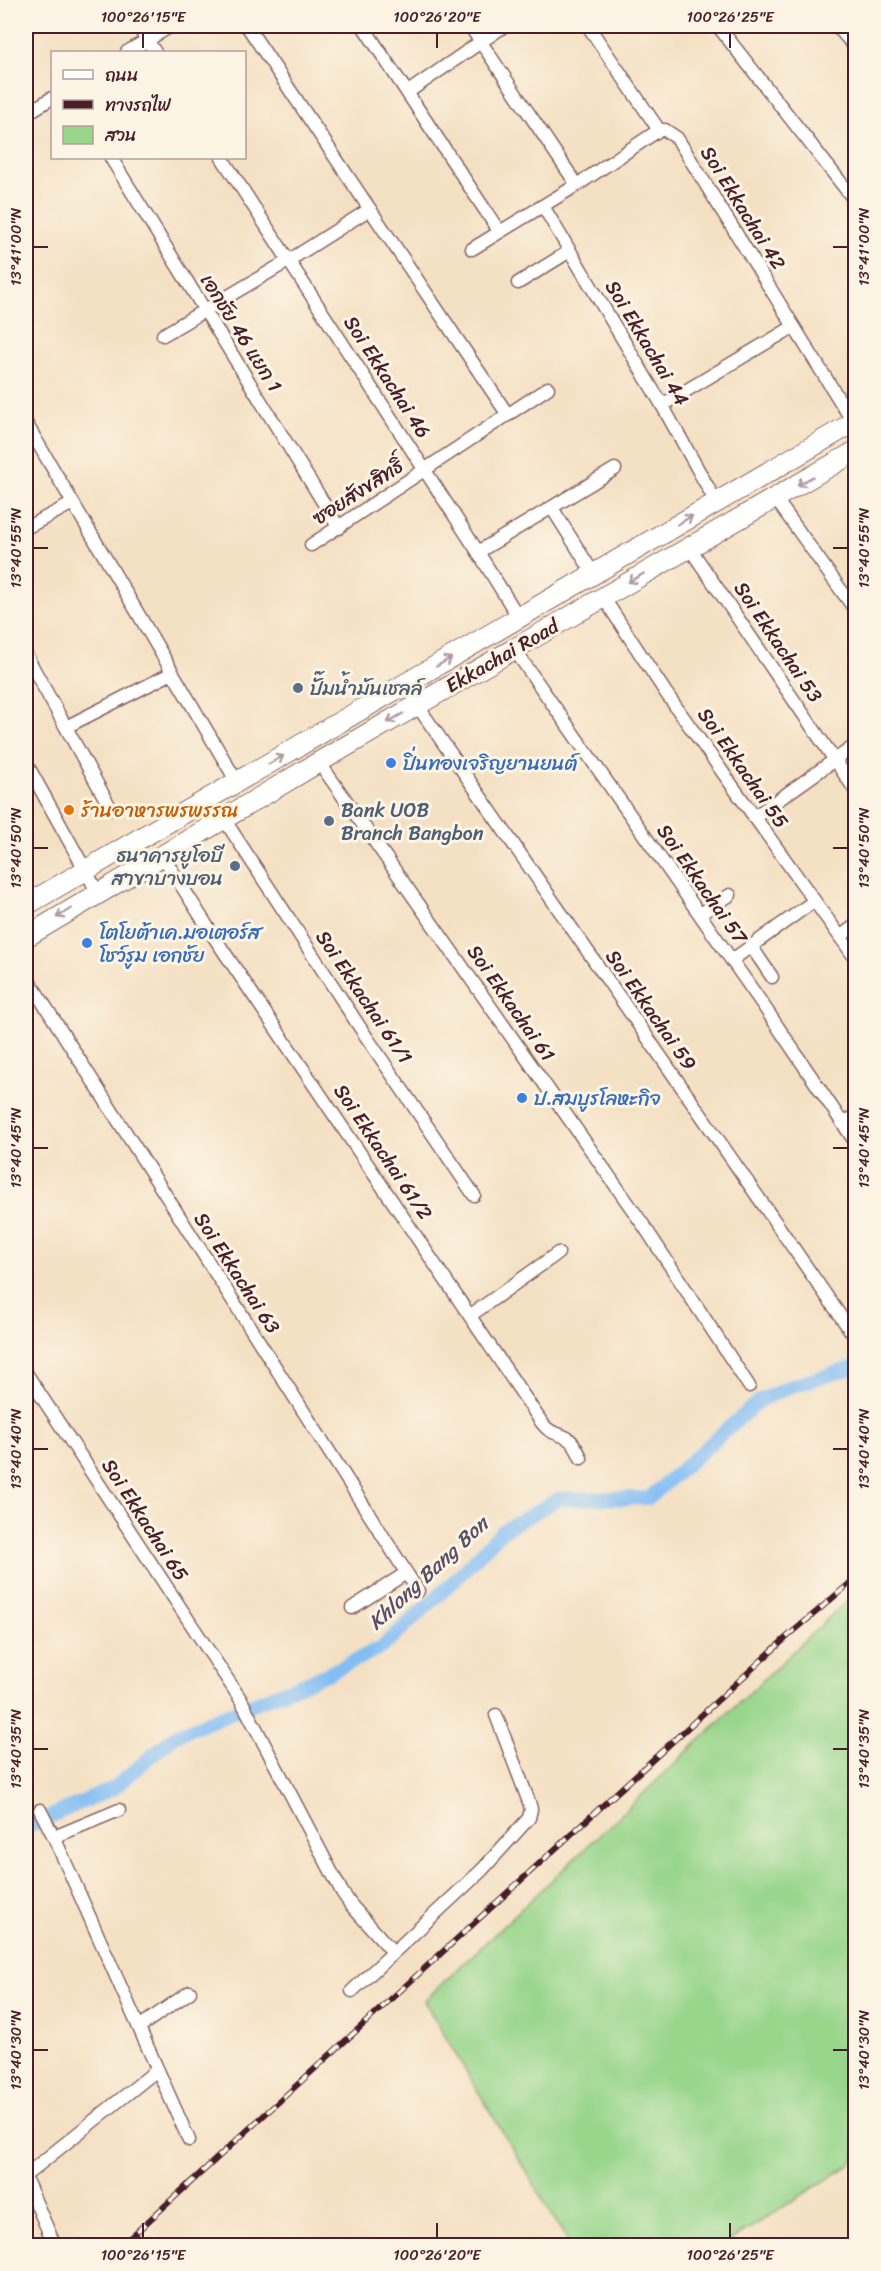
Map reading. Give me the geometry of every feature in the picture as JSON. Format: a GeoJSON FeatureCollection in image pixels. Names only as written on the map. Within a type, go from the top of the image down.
{"type":"FeatureCollection","features":[{"type":"Feature","properties":{"kind":"main road","name":"Ekkachai Road"},"geometry":{"type":"LineString","coordinates":[[26,905],[854,422]]}},
{"type":"Feature","properties":{"kind":"main road","name":"Ekkachai Road"},"geometry":{"type":"LineString","coordinates":[[26,937],[319,762],[855,451]]}},
{"type":"Feature","properties":{"kind":"main road"},"geometry":{"type":"LineString","coordinates":[[716,502],[729,524]]}},
{"type":"Feature","properties":{"kind":"street"},"geometry":{"type":"LineString","coordinates":[[138,26],[154,51]]}},
{"type":"Feature","properties":{"kind":"street"},"geometry":{"type":"LineString","coordinates":[[129,51],[171,26]]}},
{"type":"Feature","properties":{"kind":"street"},"geometry":{"type":"LineString","coordinates":[[247,26],[508,415]]}},
{"type":"Feature","properties":{"kind":"street"},"geometry":{"type":"LineString","coordinates":[[363,26],[499,231]]}},
{"type":"Feature","properties":{"kind":"street"},"geometry":{"type":"LineString","coordinates":[[470,26],[577,185]]}},
{"type":"Feature","properties":{"kind":"street"},"geometry":{"type":"LineString","coordinates":[[408,92],[504,26]]}},
{"type":"Feature","properties":{"kind":"street","name":"Soi Ekkachai 42"},"geometry":{"type":"LineString","coordinates":[[588,26],[659,130],[665,130],[677,138],[854,422]]}},
{"type":"Feature","properties":{"kind":"street"},"geometry":{"type":"LineString","coordinates":[[718,26],[855,202]]}},
{"type":"Feature","properties":{"kind":"street"},"geometry":{"type":"LineString","coordinates":[[837,26],[855,48]]}},
{"type":"Feature","properties":{"kind":"street"},"geometry":{"type":"LineString","coordinates":[[26,114],[51,99]]}},
{"type":"Feature","properties":{"kind":"street"},"geometry":{"type":"LineString","coordinates":[[472,249],[577,185],[659,130]]}},
{"type":"Feature","properties":{"kind":"street","name":"เอกชัย 46 แยก 1"},"geometry":{"type":"LineString","coordinates":[[112,159],[339,528]]}},
{"type":"Feature","properties":{"kind":"street","name":"Soi Ekkachai 46"},"geometry":{"type":"LineString","coordinates":[[223,159],[426,470],[519,618]]}},
{"type":"Feature","properties":{"kind":"street","name":"Soi Ekkachai 44"},"geometry":{"type":"LineString","coordinates":[[543,206],[662,405],[716,502]]}},
{"type":"Feature","properties":{"kind":"street"},"geometry":{"type":"LineString","coordinates":[[163,335],[370,209]]}},
{"type":"Feature","properties":{"kind":"street"},"geometry":{"type":"LineString","coordinates":[[518,283],[570,251]]}},
{"type":"Feature","properties":{"kind":"street"},"geometry":{"type":"LineString","coordinates":[[662,405],[793,327]]}},
{"type":"Feature","properties":{"kind":"street","name":"ซอยสังขสิทธิ์"},"geometry":{"type":"LineString","coordinates":[[311,545],[548,388]]}},
{"type":"Feature","properties":{"kind":"street"},"geometry":{"type":"LineString","coordinates":[[26,423],[237,782]]}},
{"type":"Feature","properties":{"kind":"street"},"geometry":{"type":"LineString","coordinates":[[478,552],[615,469]]}},
{"type":"Feature","properties":{"kind":"street"},"geometry":{"type":"LineString","coordinates":[[775,498],[855,611]]}},
{"type":"Feature","properties":{"kind":"street"},"geometry":{"type":"LineString","coordinates":[[26,528],[73,503]]}},
{"type":"Feature","properties":{"kind":"street"},"geometry":{"type":"LineString","coordinates":[[552,508],[593,573]]}},
{"type":"Feature","properties":{"kind":"street","name":"Soi Ekkachai 53"},"geometry":{"type":"LineString","coordinates":[[689,547],[855,791]]}},
{"type":"Feature","properties":{"kind":"street","name":"Soi Ekkachai 55"},"geometry":{"type":"LineString","coordinates":[[603,597],[666,693],[855,959]]}},
{"type":"Feature","properties":{"kind":"street","name":"Soi Ekkachai 57"},"geometry":{"type":"LineString","coordinates":[[514,649],[732,960],[855,1143]]}},
{"type":"Feature","properties":{"kind":"street"},"geometry":{"type":"LineString","coordinates":[[26,655],[111,809]]}},
{"type":"Feature","properties":{"kind":"street"},"geometry":{"type":"LineString","coordinates":[[66,727],[172,673]]}},
{"type":"Feature","properties":{"kind":"street","name":"Soi Ekkachai 59"},"geometry":{"type":"LineString","coordinates":[[417,705],[855,1336]]}},
{"type":"Feature","properties":{"kind":"street"},"geometry":{"type":"LineString","coordinates":[[754,817],[855,745]]}},
{"type":"Feature","properties":{"kind":"street","name":"Soi Ekkachai 61"},"geometry":{"type":"LineString","coordinates":[[319,762],[644,1226],[749,1386]]}},
{"type":"Feature","properties":{"kind":"street"},"geometry":{"type":"LineString","coordinates":[[26,763],[98,893]]}},
{"type":"Feature","properties":{"kind":"street","name":"Soi Ekkachai 61/1"},"geometry":{"type":"LineString","coordinates":[[224,819],[327,978],[474,1195]]}},
{"type":"Feature","properties":{"kind":"street","name":"Soi Ekkachai 61/2"},"geometry":{"type":"LineString","coordinates":[[162,855],[214,937],[547,1430],[553,1434],[566,1436],[572,1441],[581,1458]]}},
{"type":"Feature","properties":{"kind":"street"},"geometry":{"type":"LineString","coordinates":[[700,914],[730,895]]}},
{"type":"Feature","properties":{"kind":"street"},"geometry":{"type":"LineString","coordinates":[[732,960],[814,901]]}},
{"type":"Feature","properties":{"kind":"street"},"geometry":{"type":"LineString","coordinates":[[840,937],[855,925]]}},
{"type":"Feature","properties":{"kind":"street"},"geometry":{"type":"LineString","coordinates":[[751,946],[772,977]]}},
{"type":"Feature","properties":{"kind":"street","name":"Soi Ekkachai 63"},"geometry":{"type":"LineString","coordinates":[[26,976],[418,1591]]}},
{"type":"Feature","properties":{"kind":"street"},"geometry":{"type":"LineString","coordinates":[[843,1124],[855,1115]]}},
{"type":"Feature","properties":{"kind":"street"},"geometry":{"type":"LineString","coordinates":[[471,1315],[558,1253]]}},
{"type":"Feature","properties":{"kind":"street","name":"Soi Ekkachai 65"},"geometry":{"type":"LineString","coordinates":[[26,1372],[253,1721],[342,1892],[393,1952]]}},
{"type":"Feature","properties":{"kind":"street"},"geometry":{"type":"LineString","coordinates":[[352,1608],[406,1572]]}},
{"type":"Feature","properties":{"kind":"street"},"geometry":{"type":"LineString","coordinates":[[352,1991],[482,1870],[531,1815],[529,1802],[496,1715]]}},
{"type":"Feature","properties":{"kind":"street"},"geometry":{"type":"LineString","coordinates":[[40,1810],[53,1834],[189,2140]]}},
{"type":"Feature","properties":{"kind":"street"},"geometry":{"type":"LineString","coordinates":[[53,1834],[119,1810]]}},
{"type":"Feature","properties":{"kind":"street"},"geometry":{"type":"LineString","coordinates":[[139,2027],[190,1992]]}},
{"type":"Feature","properties":{"kind":"street"},"geometry":{"type":"LineString","coordinates":[[26,2175],[157,2070]]}},
{"type":"Feature","properties":{"kind":"street"},"geometry":{"type":"LineString","coordinates":[[26,2180],[55,2246]]}},
{"type":"Feature","properties":{"kind":"green space"},"geometry":{"type":"Polygon","coordinates":[[[855,1593],[855,2159],[850,2165],[723,2245],[570,2245],[424,2001],[855,1593]]]}},
{"type":"Feature","properties":{"kind":"waterway","name":"Khlong Bang Bon"},"geometry":{"type":"LineString","coordinates":[[26,1827],[114,1788],[176,1735],[327,1674],[382,1647],[455,1580],[502,1531],[559,1499],[649,1498],[759,1401],[791,1386],[856,1367]]}},
{"type":"Feature","properties":{"kind":"railway"},"geometry":{"type":"LineString","coordinates":[[121,2246],[788,1636],[856,1578]]}},
{"type":"Feature","properties":{"kind":"place","name":"ปั๊มน้ำมันเชลล์"},"geometry":{"type":"Point","coordinates":[298,688]}},
{"type":"Feature","properties":{"kind":"place","name":"ปิ่นทองเจริญยานยนต์"},"geometry":{"type":"Point","coordinates":[391,763]}},
{"type":"Feature","properties":{"kind":"place","name":"ร้านอาหารพรพรรณ"},"geometry":{"type":"Point","coordinates":[69,810]}},
{"type":"Feature","properties":{"kind":"place","name":"Bank UOB Branch Bangbon"},"geometry":{"type":"Point","coordinates":[329,821]}},
{"type":"Feature","properties":{"kind":"place","name":"ธนาคารยูโอบี สาขาบางบอน"},"geometry":{"type":"Point","coordinates":[235,866]}},
{"type":"Feature","properties":{"kind":"place","name":"โตโยต้าเค.มอเตอร์ส โชว์รูม เอกชัย"},"geometry":{"type":"Point","coordinates":[87,943]}},
{"type":"Feature","properties":{"kind":"place","name":"ป.สมบูรโลหะกิจ"},"geometry":{"type":"Point","coordinates":[522,1098]}}]}
